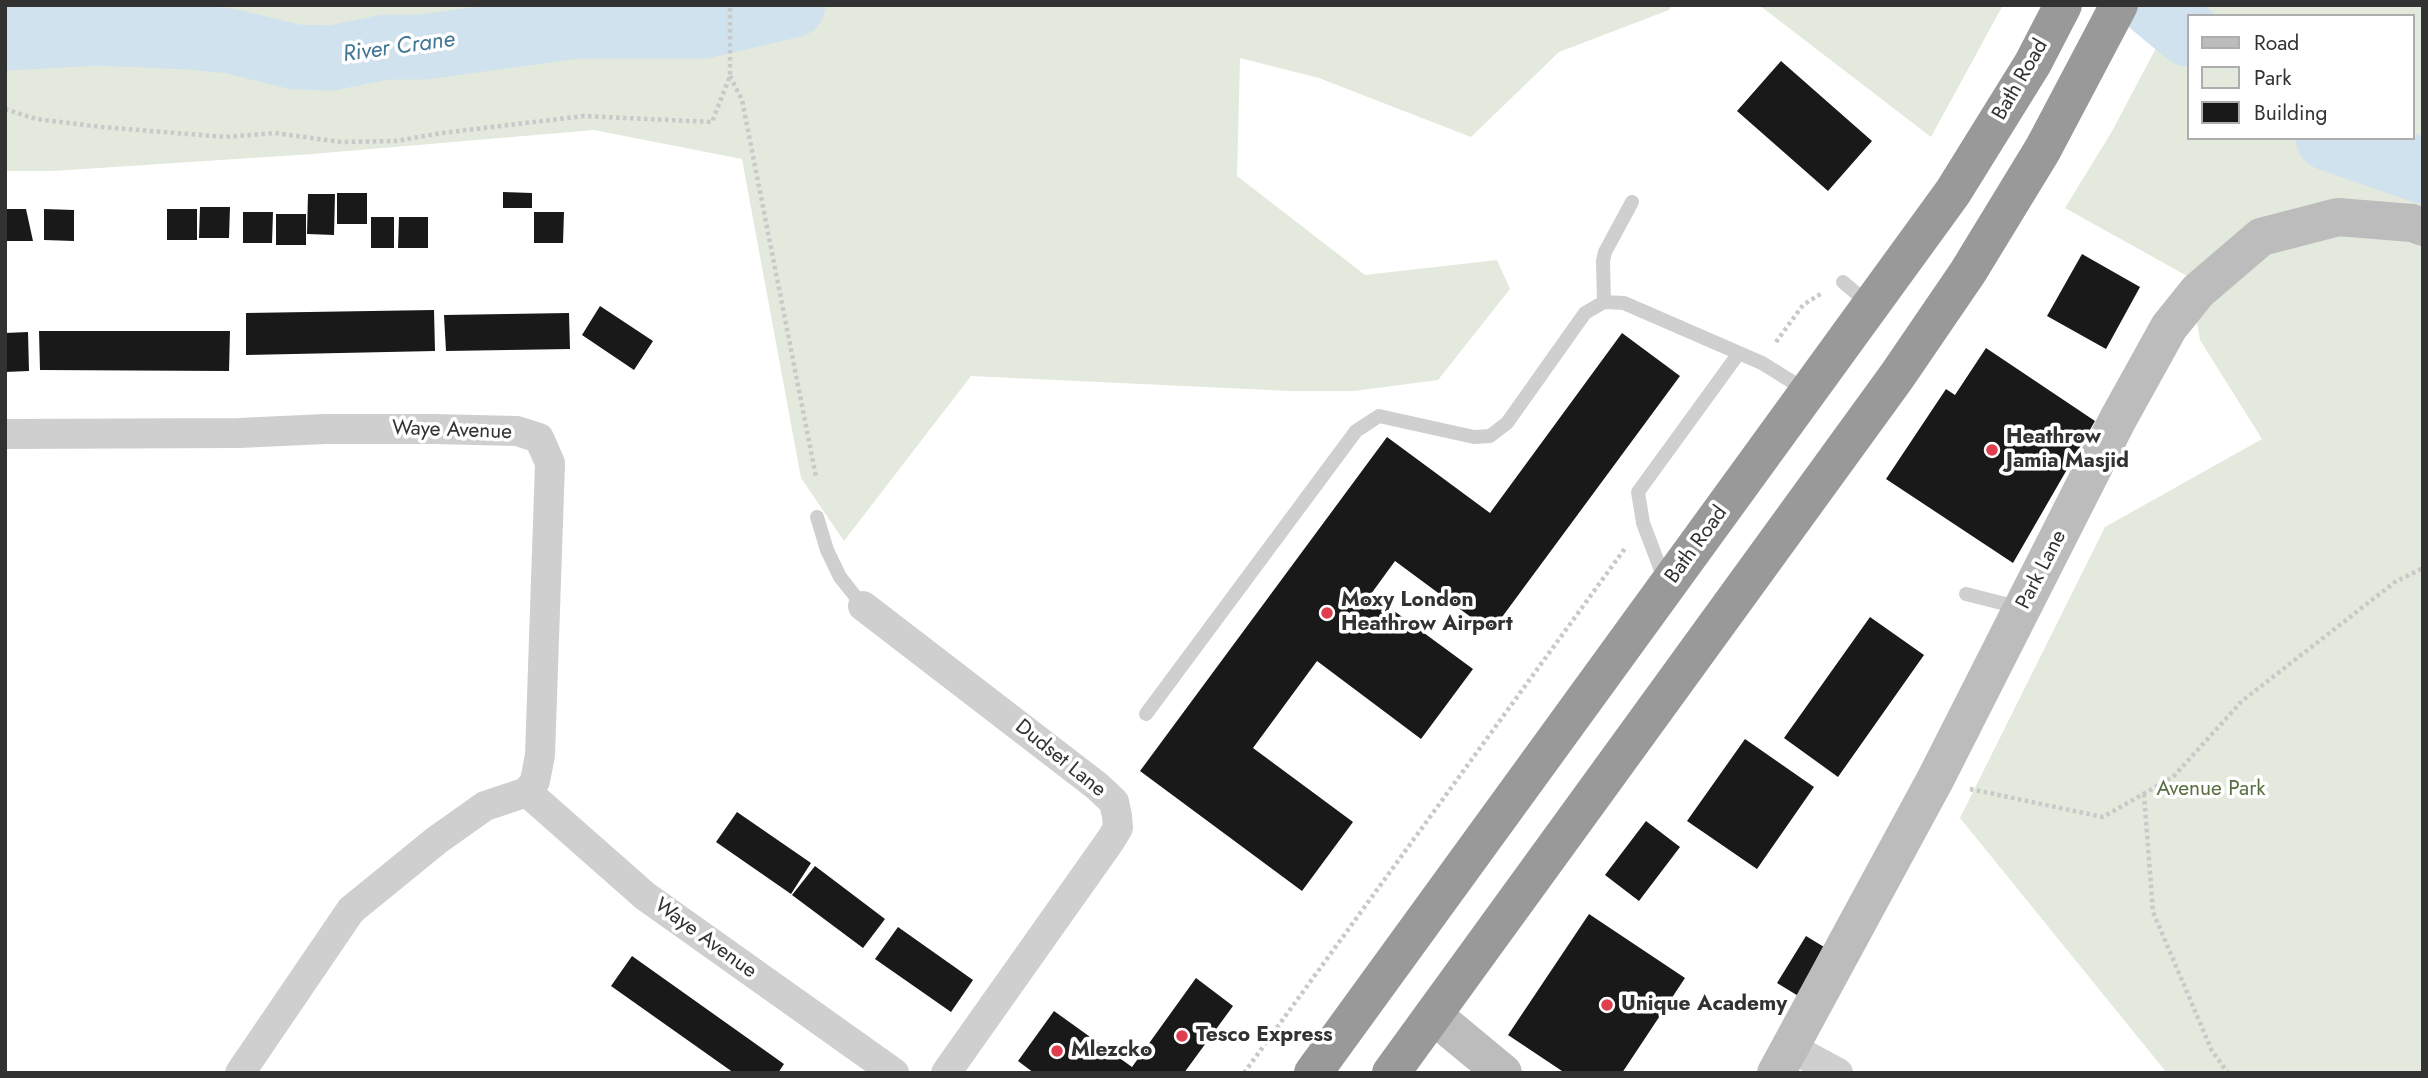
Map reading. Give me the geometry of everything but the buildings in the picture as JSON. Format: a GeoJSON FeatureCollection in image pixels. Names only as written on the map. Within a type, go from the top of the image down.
{"type":"FeatureCollection","features":[{"type":"Feature","properties":{"kind":"highway","name":"Bath Road"},"geometry":{"type":"LineString","coordinates":[[1312,1073],[1808,391],[1857,294],[1953,192],[2033,63],[2063,5]]}},
{"type":"Feature","properties":{"kind":"highway"},"geometry":{"type":"LineString","coordinates":[[1391,1073],[1934,323],[2003,216],[2079,83],[2119,5]]}},
{"type":"Feature","properties":{"kind":"street","name":"Park Lane"},"geometry":{"type":"LineString","coordinates":[[1783,1060],[1936,778],[2118,419],[2169,327],[2198,291],[2261,237],[2338,217],[2412,223],[2423,227]]}},
{"type":"Feature","properties":{"kind":"street","name":"Waye Avenue"},"geometry":{"type":"LineString","coordinates":[[5,434],[434,429],[517,431],[539,438],[550,463],[548,523],[540,755],[535,781],[527,792],[645,896],[894,1073]]}},
{"type":"Feature","properties":{"kind":"street","name":"Dudset Lane"},"geometry":{"type":"LineString","coordinates":[[863,606],[1097,786],[1114,802],[1117,816],[1118,828],[1110,841],[946,1073]]}},
{"type":"Feature","properties":{"kind":"street"},"geometry":{"type":"LineString","coordinates":[[240,1073],[351,910],[436,840],[485,806],[527,792]]}},
{"type":"Feature","properties":{"kind":"street"},"geometry":{"type":"LineString","coordinates":[[1433,1015],[1503,1073]]}},
{"type":"Feature","properties":{"kind":"street"},"geometry":{"type":"LineString","coordinates":[[1783,1060],[1839,1073]]}},
{"type":"Feature","properties":{"kind":"lane"},"geometry":{"type":"LineString","coordinates":[[1604,302],[1605,252],[1632,202]]}},
{"type":"Feature","properties":{"kind":"lane"},"geometry":{"type":"LineString","coordinates":[[1146,714],[1356,431],[1379,416],[1474,437],[1490,436],[1507,424],[1585,313],[1604,302],[1624,303],[1762,363],[1808,391]]}},
{"type":"Feature","properties":{"kind":"lane"},"geometry":{"type":"LineString","coordinates":[[1667,586],[1643,523],[1638,492],[1739,353]]}},
{"type":"Feature","properties":{"kind":"lane","name":"Dudset Lane"},"geometry":{"type":"LineString","coordinates":[[817,517],[827,550],[840,577],[863,606]]}},
{"type":"Feature","properties":{"kind":"lane"},"geometry":{"type":"LineString","coordinates":[[1966,594],[2022,608]]}},
{"type":"Feature","properties":{"kind":"path"},"geometry":{"type":"LineString","coordinates":[[5,109],[36,120],[225,137],[275,133],[341,142],[396,141],[584,116],[712,122],[730,76],[730,5]]}},
{"type":"Feature","properties":{"kind":"path"},"geometry":{"type":"LineString","coordinates":[[730,76],[742,100],[816,477]]}},
{"type":"Feature","properties":{"kind":"path"},"geometry":{"type":"LineString","coordinates":[[1762,363],[1803,305],[1857,294]]}},
{"type":"Feature","properties":{"kind":"path"},"geometry":{"type":"LineString","coordinates":[[1244,1073],[1643,523]]}},
{"type":"Feature","properties":{"kind":"path"},"geometry":{"type":"LineString","coordinates":[[1936,778],[1975,790],[2103,817],[2173,778],[2242,701],[2395,582],[2423,569]]}},
{"type":"Feature","properties":{"kind":"path"},"geometry":{"type":"LineString","coordinates":[[2144,794],[2153,912],[2212,1051],[2228,1073]]}},
{"type":"Feature","properties":{"kind":"green space"},"geometry":{"type":"Polygon","coordinates":[[[5,5],[1672,5],[1669,10],[1559,52],[1471,137],[1319,78],[1240,58],[1237,176],[1365,275],[1497,260],[1510,289],[1438,380],[1354,391],[1291,391],[971,376],[844,541],[801,478],[742,159],[594,130],[312,154],[53,171],[5,171],[5,5]]]}},
{"type":"Feature","properties":{"kind":"green space"},"geometry":{"type":"Polygon","coordinates":[[[1759,5],[2003,5],[1931,137],[1759,5]]]}},
{"type":"Feature","properties":{"kind":"green space","name":"Avenue Park"},"geometry":{"type":"Polygon","coordinates":[[[2179,5],[2423,5],[2423,1073],[2167,1073],[1960,818],[2105,527],[2262,439],[2200,340],[2189,277],[2065,208],[2111,133],[2179,5]]]}},
{"type":"Feature","properties":{"kind":"waterway"},"geometry":{"type":"LineString","coordinates":[[190,37],[191,5]]}},
{"type":"Feature","properties":{"kind":"waterway","name":"River Crane"},"geometry":{"type":"LineString","coordinates":[[5,38],[98,33],[190,37],[230,41],[295,57],[331,58],[385,47],[423,47],[577,26],[703,26],[793,5]]}},
{"type":"Feature","properties":{"kind":"waterway","name":"River Crane"},"geometry":{"type":"LineString","coordinates":[[2153,5],[2186,32]]}},
{"type":"Feature","properties":{"kind":"waterway","name":"River Crane"},"geometry":{"type":"LineString","coordinates":[[2334,140],[2423,171]]}},
{"type":"Feature","properties":{"kind":"place","name":"Heathrow Jamia Masjid"},"geometry":{"type":"Point","coordinates":[1992,450]}},
{"type":"Feature","properties":{"kind":"place","name":"Moxy London Heathrow Airport"},"geometry":{"type":"Point","coordinates":[1327,613]}},
{"type":"Feature","properties":{"kind":"place","name":"Unique Academy"},"geometry":{"type":"Point","coordinates":[1607,1005]}},
{"type":"Feature","properties":{"kind":"place","name":"Tesco Express"},"geometry":{"type":"Point","coordinates":[1182,1036]}},
{"type":"Feature","properties":{"kind":"place","name":"Mlezcko"},"geometry":{"type":"Point","coordinates":[1057,1051]}}]}
